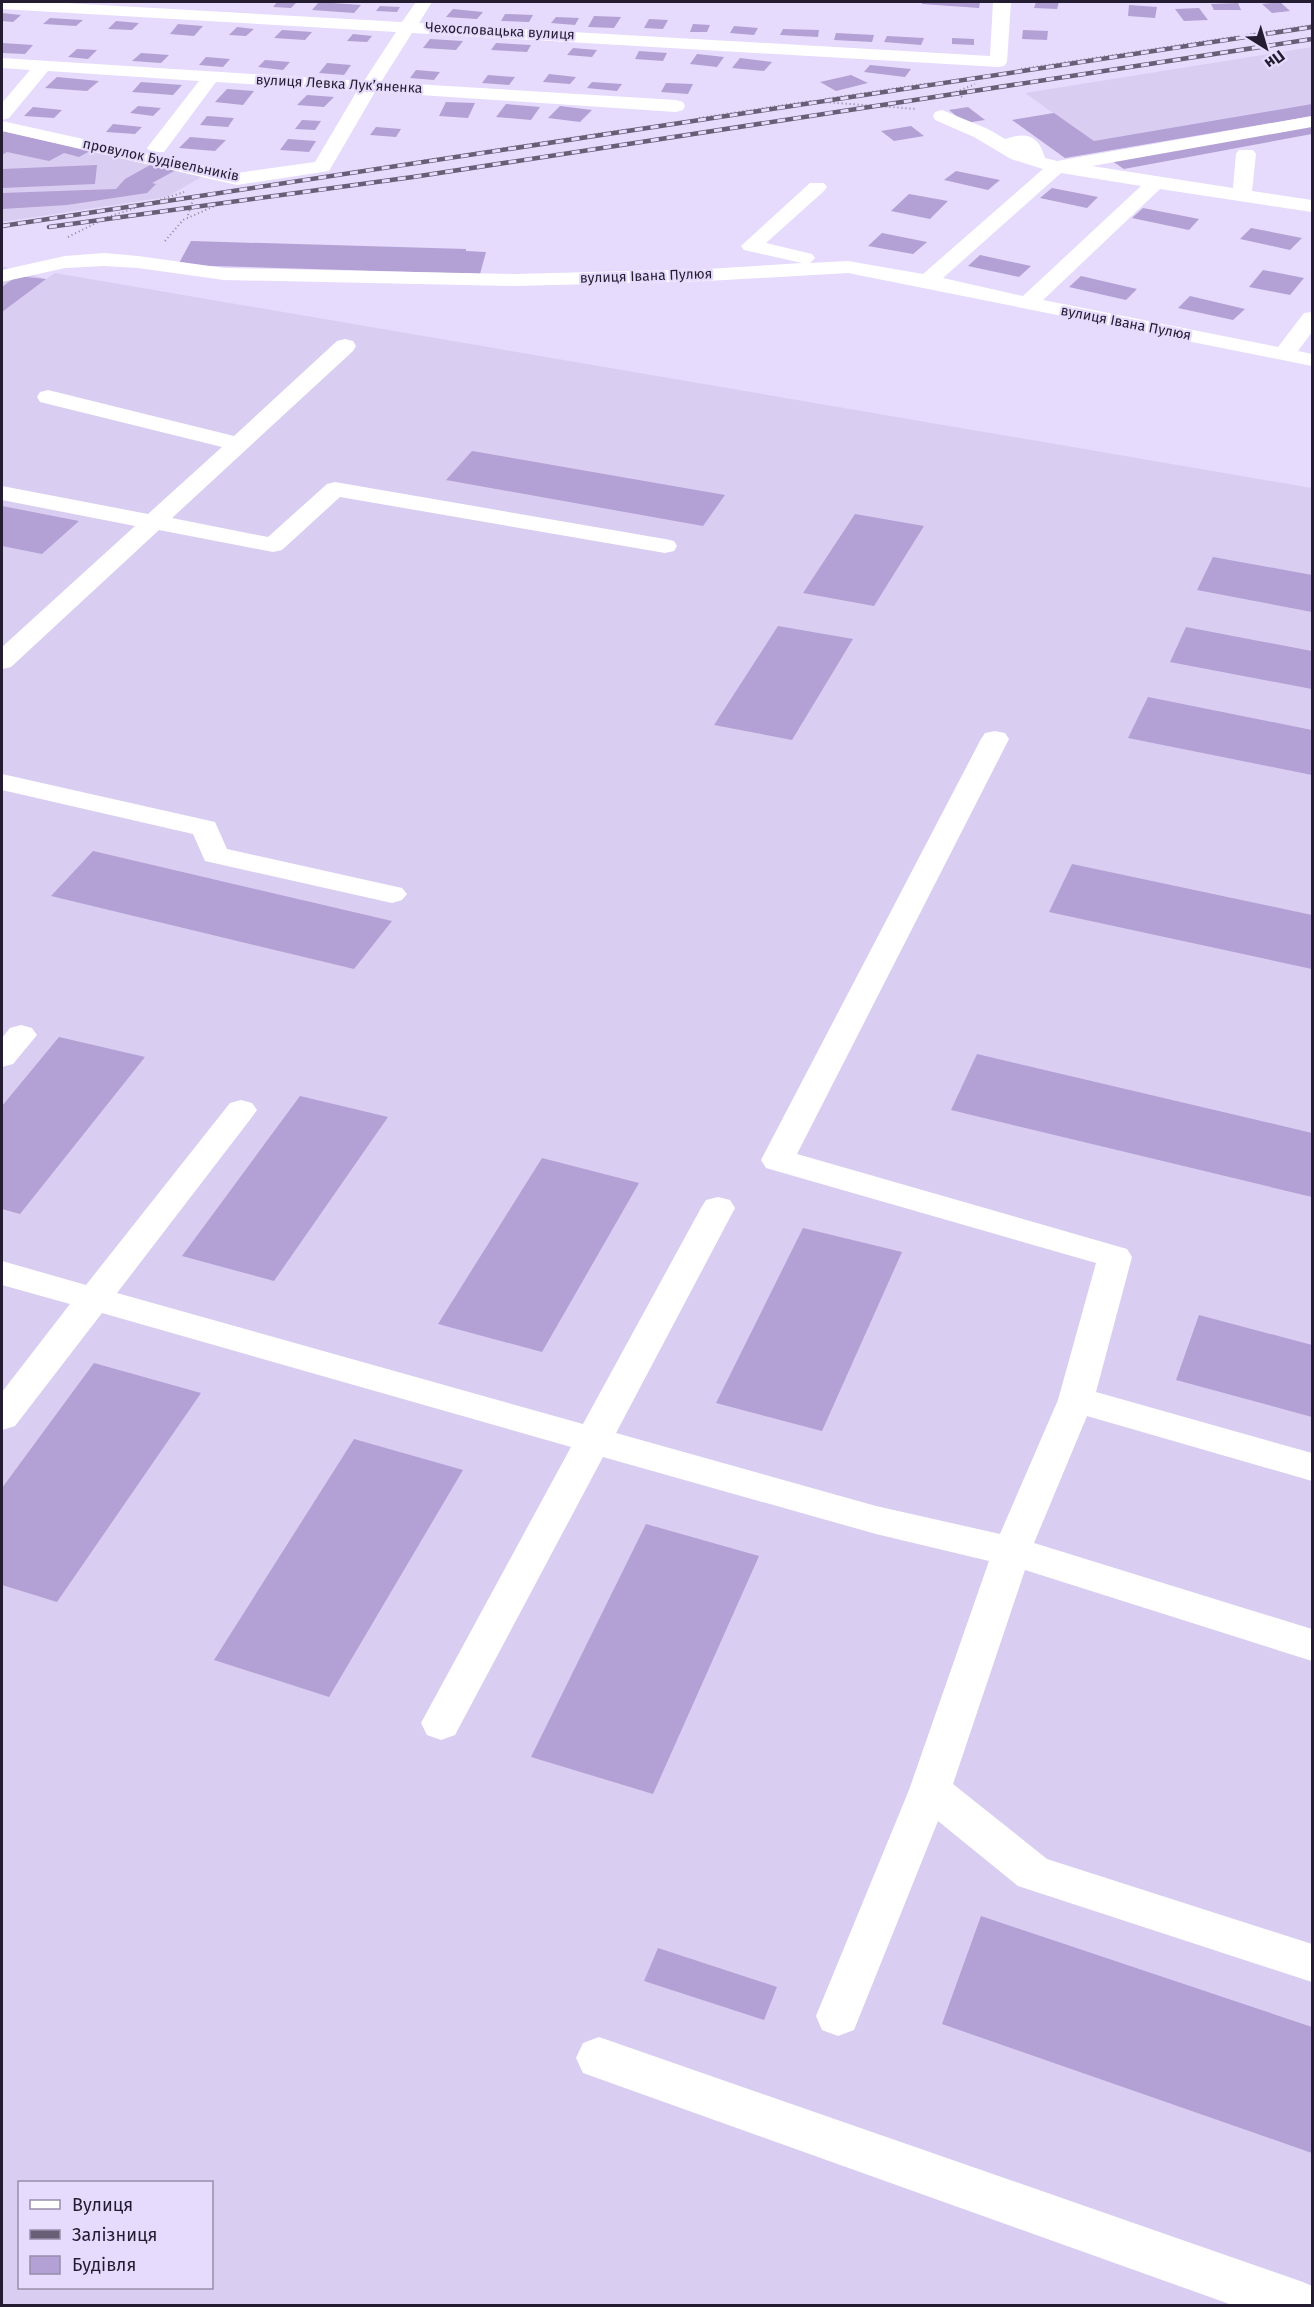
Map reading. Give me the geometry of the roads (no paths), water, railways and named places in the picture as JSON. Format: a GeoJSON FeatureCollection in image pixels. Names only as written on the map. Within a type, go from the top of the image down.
{"type":"FeatureCollection","features":[{"type":"Feature","properties":{"kind":"street"},"geometry":{"type":"LineString","coordinates":[[370,85],[424,2]]}},
{"type":"Feature","properties":{"kind":"street","name":"Чехословацька вулиця"},"geometry":{"type":"LineString","coordinates":[[2,4],[409,26],[997,67],[1002,2]]}},
{"type":"Feature","properties":{"kind":"street","name":"вулиця Левка Лукʼяненка"},"geometry":{"type":"LineString","coordinates":[[2,63],[676,106]]}},
{"type":"Feature","properties":{"kind":"street"},"geometry":{"type":"LineString","coordinates":[[2,114],[43,66]]}},
{"type":"Feature","properties":{"kind":"street"},"geometry":{"type":"LineString","coordinates":[[157,148],[211,77]]}},
{"type":"Feature","properties":{"kind":"street","name":"провулок Будівельників"},"geometry":{"type":"LineString","coordinates":[[2,126],[237,179],[322,167],[370,85]]}},
{"type":"Feature","properties":{"kind":"street"},"geometry":{"type":"LineString","coordinates":[[942,116],[981,133],[1019,156],[1037,163],[1312,206]]}},
{"type":"Feature","properties":{"kind":"street"},"geometry":{"type":"LineString","coordinates":[[927,281],[1057,167],[1312,121]]}},
{"type":"Feature","properties":{"kind":"street"},"geometry":{"type":"LineString","coordinates":[[1242,194],[1246,154]]}},
{"type":"Feature","properties":{"kind":"street"},"geometry":{"type":"LineString","coordinates":[[1027,303],[1156,182]]}},
{"type":"Feature","properties":{"kind":"street"},"geometry":{"type":"LineString","coordinates":[[817,187],[751,246],[848,267]]}},
{"type":"Feature","properties":{"kind":"street","name":"вулиця Івана Пулюя"},"geometry":{"type":"LineString","coordinates":[[2,276],[88,260],[144,262],[224,274],[516,280],[695,275],[848,267],[1312,360]]}},
{"type":"Feature","properties":{"kind":"street"},"geometry":{"type":"LineString","coordinates":[[1284,354],[1312,318]]}},
{"type":"Feature","properties":{"kind":"street"},"geometry":{"type":"LineString","coordinates":[[3,659],[345,346]]}},
{"type":"Feature","properties":{"kind":"street"},"geometry":{"type":"LineString","coordinates":[[48,397],[238,444]]}},
{"type":"Feature","properties":{"kind":"street"},"geometry":{"type":"LineString","coordinates":[[2,493],[273,545],[335,489],[665,546]]}},
{"type":"Feature","properties":{"kind":"street"},"geometry":{"type":"LineString","coordinates":[[838,2016],[930,1790],[1012,1551],[1076,1400],[1115,1257],[778,1160],[995,739]]}},
{"type":"Feature","properties":{"kind":"street"},"geometry":{"type":"LineString","coordinates":[[2,782],[205,828],[215,855],[392,894]]}},
{"type":"Feature","properties":{"kind":"street"},"geometry":{"type":"LineString","coordinates":[[2,1417],[241,1110]]}},
{"type":"Feature","properties":{"kind":"street"},"geometry":{"type":"LineString","coordinates":[[441,1723],[718,1208]]}},
{"type":"Feature","properties":{"kind":"street"},"geometry":{"type":"LineString","coordinates":[[2,1274],[876,1520],[1012,1551],[1312,1645]]}},
{"type":"Feature","properties":{"kind":"street"},"geometry":{"type":"LineString","coordinates":[[1076,1400],[1312,1467]]}},
{"type":"Feature","properties":{"kind":"street"},"geometry":{"type":"LineString","coordinates":[[930,1790],[1033,1873],[1312,1963]]}},
{"type":"Feature","properties":{"kind":"street"},"geometry":{"type":"LineString","coordinates":[[599,2058],[1303,2306]]}},
{"type":"Feature","properties":{"kind":"railway"},"geometry":{"type":"LineString","coordinates":[[2,226],[1312,27]]}},
{"type":"Feature","properties":{"kind":"railway"},"geometry":{"type":"LineString","coordinates":[[49,227],[413,177],[1312,39]]}}]}
